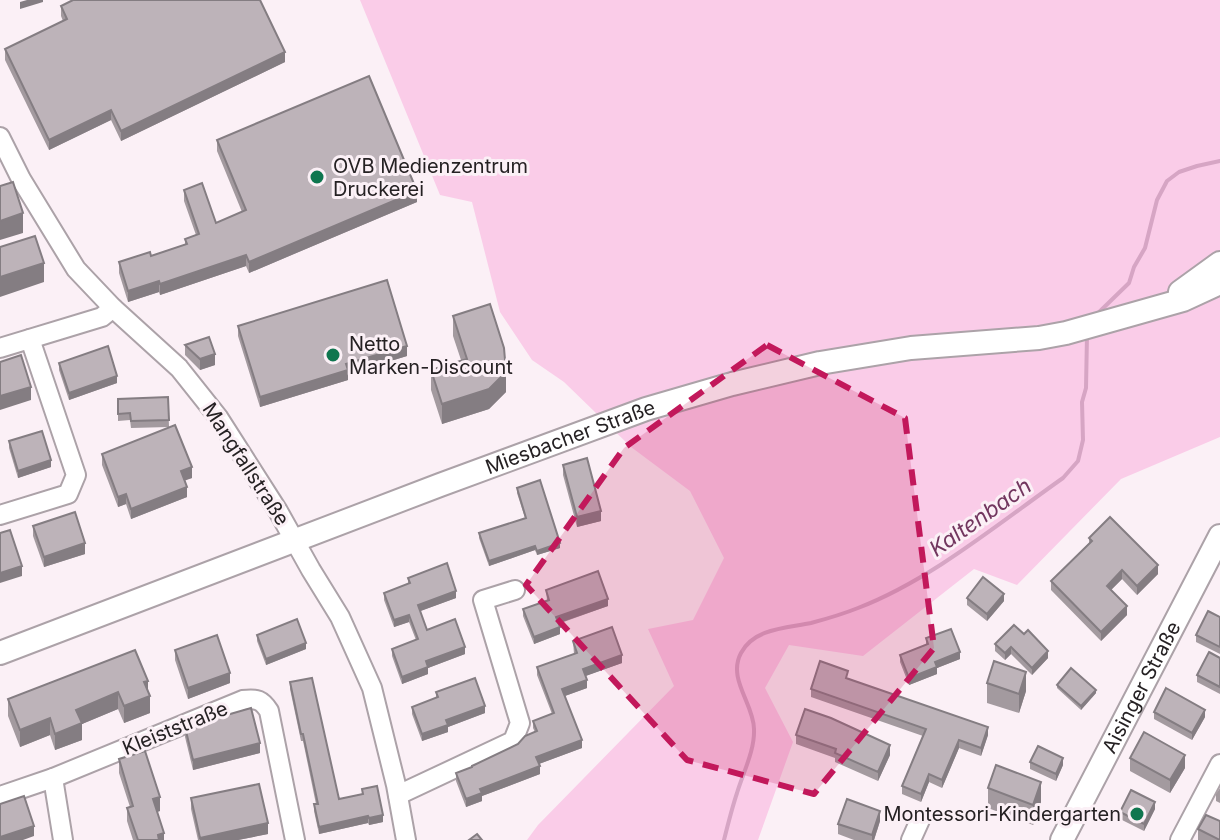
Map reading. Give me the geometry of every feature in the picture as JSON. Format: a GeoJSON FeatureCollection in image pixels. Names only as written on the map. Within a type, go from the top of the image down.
{"type":"FeatureCollection","features":[{"type":"Feature","properties":{"kind":"main road","name":"Miesbacher Straße"},"geometry":{"type":"LineString","coordinates":[[1164,305],[1220,263]]}},
{"type":"Feature","properties":{"kind":"main road","name":"Miesbacher Straße"},"geometry":{"type":"LineString","coordinates":[[0,653],[632,414],[732,384],[820,363],[911,348],[1066,333],[1136,315],[1217,287]]}},
{"type":"Feature","properties":{"kind":"main road","name":"Aisinger Straße"},"geometry":{"type":"LineString","coordinates":[[1062,840],[1220,536]]}},
{"type":"Feature","properties":{"kind":"street","name":"Mangfallstraße"},"geometry":{"type":"LineString","coordinates":[[0,137],[21,179],[76,269],[113,308],[179,368],[218,417],[259,478],[340,617],[372,688],[406,840]]}},
{"type":"Feature","properties":{"kind":"street"},"geometry":{"type":"LineString","coordinates":[[0,187],[21,179]]}},
{"type":"Feature","properties":{"kind":"street"},"geometry":{"type":"LineString","coordinates":[[0,348],[102,317],[113,308]]}},
{"type":"Feature","properties":{"kind":"street"},"geometry":{"type":"LineString","coordinates":[[0,515],[68,494],[76,475],[30,339]]}},
{"type":"Feature","properties":{"kind":"street"},"geometry":{"type":"LineString","coordinates":[[398,795],[513,741],[520,723],[483,600],[515,590]]}},
{"type":"Feature","properties":{"kind":"street","name":"Kleiststraße"},"geometry":{"type":"LineString","coordinates":[[0,796],[254,698],[261,700],[269,711],[295,840]]}},
{"type":"Feature","properties":{"kind":"street"},"geometry":{"type":"LineString","coordinates":[[1180,840],[1220,764]]}},
{"type":"Feature","properties":{"kind":"street"},"geometry":{"type":"LineString","coordinates":[[53,778],[63,840]]}},
{"type":"Feature","properties":{"kind":"street"},"geometry":{"type":"LineString","coordinates":[[911,840],[920,820]]}},
{"type":"Feature","properties":{"kind":"highlighted area"},"geometry":{"type":"Polygon","coordinates":[[[767,345],[905,418],[934,648],[814,794],[687,760],[526,585],[624,448],[767,345]]]}},
{"type":"Feature","properties":{"kind":"shaded area"},"geometry":{"type":"Polygon","coordinates":[[[360,0],[1220,0],[1220,437],[1121,479],[1017,585],[974,569],[863,656],[789,645],[765,688],[793,742],[758,840],[527,840],[538,825],[674,686],[648,629],[693,620],[724,558],[690,491],[631,447],[564,382],[532,360],[500,312],[472,202],[440,195],[360,0]]]}},
{"type":"Feature","properties":{"kind":"building"},"geometry":{"type":"Polygon","coordinates":[[[73,0],[260,0],[285,52],[121,131],[111,110],[49,140],[5,49],[67,19],[61,6],[73,0]]]}},
{"type":"Feature","properties":{"kind":"building","name":"OVB Medienzentrum Druckerei"},"geometry":{"type":"Polygon","coordinates":[[[369,76],[417,191],[249,262],[246,255],[160,284],[159,281],[128,291],[119,262],[187,244],[185,239],[199,234],[184,190],[202,183],[216,223],[246,210],[217,140],[369,76]]]}},
{"type":"Feature","properties":{"kind":"building"},"geometry":{"type":"Polygon","coordinates":[[[13,182],[23,213],[0,221],[0,186],[13,182]]]}},
{"type":"Feature","properties":{"kind":"building"},"geometry":{"type":"Polygon","coordinates":[[[35,236],[44,263],[0,277],[0,247],[35,236]]]}},
{"type":"Feature","properties":{"kind":"building"},"geometry":{"type":"Polygon","coordinates":[[[387,280],[407,346],[346,364],[348,370],[260,397],[238,326],[387,280]]]}},
{"type":"Feature","properties":{"kind":"building"},"geometry":{"type":"Polygon","coordinates":[[[490,304],[504,348],[506,372],[489,389],[442,404],[431,370],[467,359],[453,316],[490,304]]]}},
{"type":"Feature","properties":{"kind":"building"},"geometry":{"type":"Polygon","coordinates":[[[209,337],[215,354],[200,359],[185,345],[209,337]]]}},
{"type":"Feature","properties":{"kind":"building"},"geometry":{"type":"Polygon","coordinates":[[[108,346],[117,376],[69,393],[59,363],[108,346]]]}},
{"type":"Feature","properties":{"kind":"building"},"geometry":{"type":"Polygon","coordinates":[[[21,355],[31,387],[0,396],[0,362],[21,355]]]}},
{"type":"Feature","properties":{"kind":"building"},"geometry":{"type":"Polygon","coordinates":[[[168,397],[169,420],[131,421],[130,413],[118,414],[118,399],[168,397]]]}},
{"type":"Feature","properties":{"kind":"building"},"geometry":{"type":"Polygon","coordinates":[[[175,425],[192,467],[181,471],[187,487],[131,509],[126,494],[118,497],[102,454],[175,425]]]}},
{"type":"Feature","properties":{"kind":"building"},"geometry":{"type":"Polygon","coordinates":[[[42,431],[51,460],[18,471],[9,441],[42,431]]]}},
{"type":"Feature","properties":{"kind":"building"},"geometry":{"type":"Polygon","coordinates":[[[587,458],[601,511],[577,517],[563,465],[587,458]]]}},
{"type":"Feature","properties":{"kind":"building"},"geometry":{"type":"Polygon","coordinates":[[[540,480],[560,543],[537,551],[535,546],[489,561],[479,533],[526,518],[517,488],[540,480]]]}},
{"type":"Feature","properties":{"kind":"building"},"geometry":{"type":"Polygon","coordinates":[[[75,512],[85,543],[44,557],[33,526],[75,512]]]}},
{"type":"Feature","properties":{"kind":"building"},"geometry":{"type":"Polygon","coordinates":[[[1110,517],[1158,565],[1137,586],[1122,570],[1107,586],[1127,606],[1101,632],[1051,581],[1092,541],[1089,538],[1110,517]]]}},
{"type":"Feature","properties":{"kind":"building"},"geometry":{"type":"Polygon","coordinates":[[[10,530],[22,566],[0,573],[0,533],[10,530]]]}},
{"type":"Feature","properties":{"kind":"building"},"geometry":{"type":"Polygon","coordinates":[[[447,563],[456,591],[418,605],[427,630],[455,619],[465,647],[426,661],[428,667],[402,677],[392,649],[418,639],[409,615],[394,620],[384,593],[410,583],[408,578],[447,563]]]}},
{"type":"Feature","properties":{"kind":"building"},"geometry":{"type":"Polygon","coordinates":[[[598,571],[608,599],[556,617],[560,627],[534,637],[523,609],[549,600],[546,590],[598,571]]]}},
{"type":"Feature","properties":{"kind":"building"},"geometry":{"type":"Polygon","coordinates":[[[983,577],[1004,594],[987,614],[967,598],[983,577]]]}},
{"type":"Feature","properties":{"kind":"building"},"geometry":{"type":"Polygon","coordinates":[[[1208,611],[1220,617],[1220,647],[1196,635],[1208,611]]]}},
{"type":"Feature","properties":{"kind":"building"},"geometry":{"type":"Polygon","coordinates":[[[297,619],[306,643],[266,659],[257,635],[297,619]]]}},
{"type":"Feature","properties":{"kind":"building"},"geometry":{"type":"Polygon","coordinates":[[[1014,625],[1024,634],[1028,630],[1048,651],[1032,668],[1011,647],[1005,653],[995,644],[1014,625]]]}},
{"type":"Feature","properties":{"kind":"building"},"geometry":{"type":"Polygon","coordinates":[[[612,627],[622,655],[583,669],[587,680],[562,689],[582,740],[536,757],[540,766],[480,789],[482,793],[466,799],[456,773],[518,744],[525,736],[537,731],[533,721],[554,713],[537,667],[577,653],[573,641],[612,627]]]}},
{"type":"Feature","properties":{"kind":"building"},"geometry":{"type":"Polygon","coordinates":[[[951,629],[960,652],[935,662],[937,667],[909,678],[900,655],[928,644],[926,638],[951,629]]]}},
{"type":"Feature","properties":{"kind":"building"},"geometry":{"type":"Polygon","coordinates":[[[217,635],[230,673],[188,688],[175,650],[217,635]]]}},
{"type":"Feature","properties":{"kind":"building"},"geometry":{"type":"Polygon","coordinates":[[[135,650],[148,681],[144,682],[150,696],[124,706],[118,692],[76,710],[82,723],[55,734],[50,718],[20,730],[8,699],[135,650]]]}},
{"type":"Feature","properties":{"kind":"building"},"geometry":{"type":"Polygon","coordinates":[[[1209,652],[1220,658],[1220,687],[1197,675],[1209,652]]]}},
{"type":"Feature","properties":{"kind":"building"},"geometry":{"type":"Polygon","coordinates":[[[820,661],[848,671],[846,678],[988,727],[981,748],[959,740],[942,780],[929,774],[921,794],[902,786],[926,729],[811,689],[820,661]]]}},
{"type":"Feature","properties":{"kind":"building"},"geometry":{"type":"Polygon","coordinates":[[[994,661],[1026,672],[1019,694],[987,683],[994,661]]]}},
{"type":"Feature","properties":{"kind":"building"},"geometry":{"type":"Polygon","coordinates":[[[1071,668],[1096,690],[1081,706],[1057,685],[1071,668]]]}},
{"type":"Feature","properties":{"kind":"building"},"geometry":{"type":"Polygon","coordinates":[[[312,678],[339,799],[363,794],[362,789],[377,786],[383,815],[319,827],[314,804],[318,804],[290,682],[312,678]]]}},
{"type":"Feature","properties":{"kind":"building"},"geometry":{"type":"Polygon","coordinates":[[[475,678],[485,706],[446,720],[448,725],[422,734],[412,707],[438,697],[436,692],[475,678]]]}},
{"type":"Feature","properties":{"kind":"building"},"geometry":{"type":"Polygon","coordinates":[[[1166,688],[1205,710],[1192,733],[1154,712],[1166,688]]]}},
{"type":"Feature","properties":{"kind":"building"},"geometry":{"type":"Polygon","coordinates":[[[251,708],[260,743],[193,760],[185,727],[251,708]]]}},
{"type":"Feature","properties":{"kind":"building"},"geometry":{"type":"Polygon","coordinates":[[[805,709],[890,745],[878,772],[835,753],[836,749],[796,735],[805,709]]]}},
{"type":"Feature","properties":{"kind":"building"},"geometry":{"type":"Polygon","coordinates":[[[1144,732],[1185,755],[1170,780],[1130,758],[1144,732]]]}},
{"type":"Feature","properties":{"kind":"building"},"geometry":{"type":"Polygon","coordinates":[[[1038,746],[1063,758],[1056,774],[1030,762],[1038,746]]]}},
{"type":"Feature","properties":{"kind":"building"},"geometry":{"type":"Polygon","coordinates":[[[145,751],[160,797],[153,799],[164,833],[158,835],[159,840],[138,840],[127,808],[133,806],[119,759],[145,751]]]}},
{"type":"Feature","properties":{"kind":"building"},"geometry":{"type":"Polygon","coordinates":[[[996,765],[1041,782],[1033,805],[988,788],[996,765]]]}},
{"type":"Feature","properties":{"kind":"building"},"geometry":{"type":"Polygon","coordinates":[[[259,784],[268,823],[200,838],[191,798],[259,784]]]}},
{"type":"Feature","properties":{"kind":"building","name":"Montessori-Kindergarten"},"geometry":{"type":"Polygon","coordinates":[[[1131,790],[1155,802],[1144,824],[1120,812],[1131,790]]]}},
{"type":"Feature","properties":{"kind":"building"},"geometry":{"type":"Polygon","coordinates":[[[24,796],[34,826],[0,837],[0,804],[24,796]]]}},
{"type":"Feature","properties":{"kind":"building"},"geometry":{"type":"Polygon","coordinates":[[[847,799],[880,811],[872,835],[838,824],[847,799]]]}},
{"type":"Feature","properties":{"kind":"building"},"geometry":{"type":"Polygon","coordinates":[[[1206,815],[1220,821],[1220,840],[1198,829],[1206,815]]]}},
{"type":"Feature","properties":{"kind":"waterway","name":"Kaltenbach"},"geometry":{"type":"LineString","coordinates":[[1094,317],[1129,283],[1145,248],[1157,200],[1167,181],[1179,172],[1220,161]]}},
{"type":"Feature","properties":{"kind":"waterway","name":"Kaltenbach"},"geometry":{"type":"LineString","coordinates":[[724,840],[754,737],[753,720],[737,672],[741,653],[754,638],[772,630],[811,623],[852,610],[912,582],[1063,478],[1078,461],[1083,440],[1082,402],[1086,388],[1087,335]]}},
{"type":"Feature","properties":{"kind":"place","name":"OVB Medienzentrum Druckerei"},"geometry":{"type":"Point","coordinates":[317,177]}},
{"type":"Feature","properties":{"kind":"place","name":"Netto Marken-Discount"},"geometry":{"type":"Point","coordinates":[333,355]}},
{"type":"Feature","properties":{"kind":"place","name":"Montessori-Kindergarten"},"geometry":{"type":"Point","coordinates":[1137,814]}}]}
